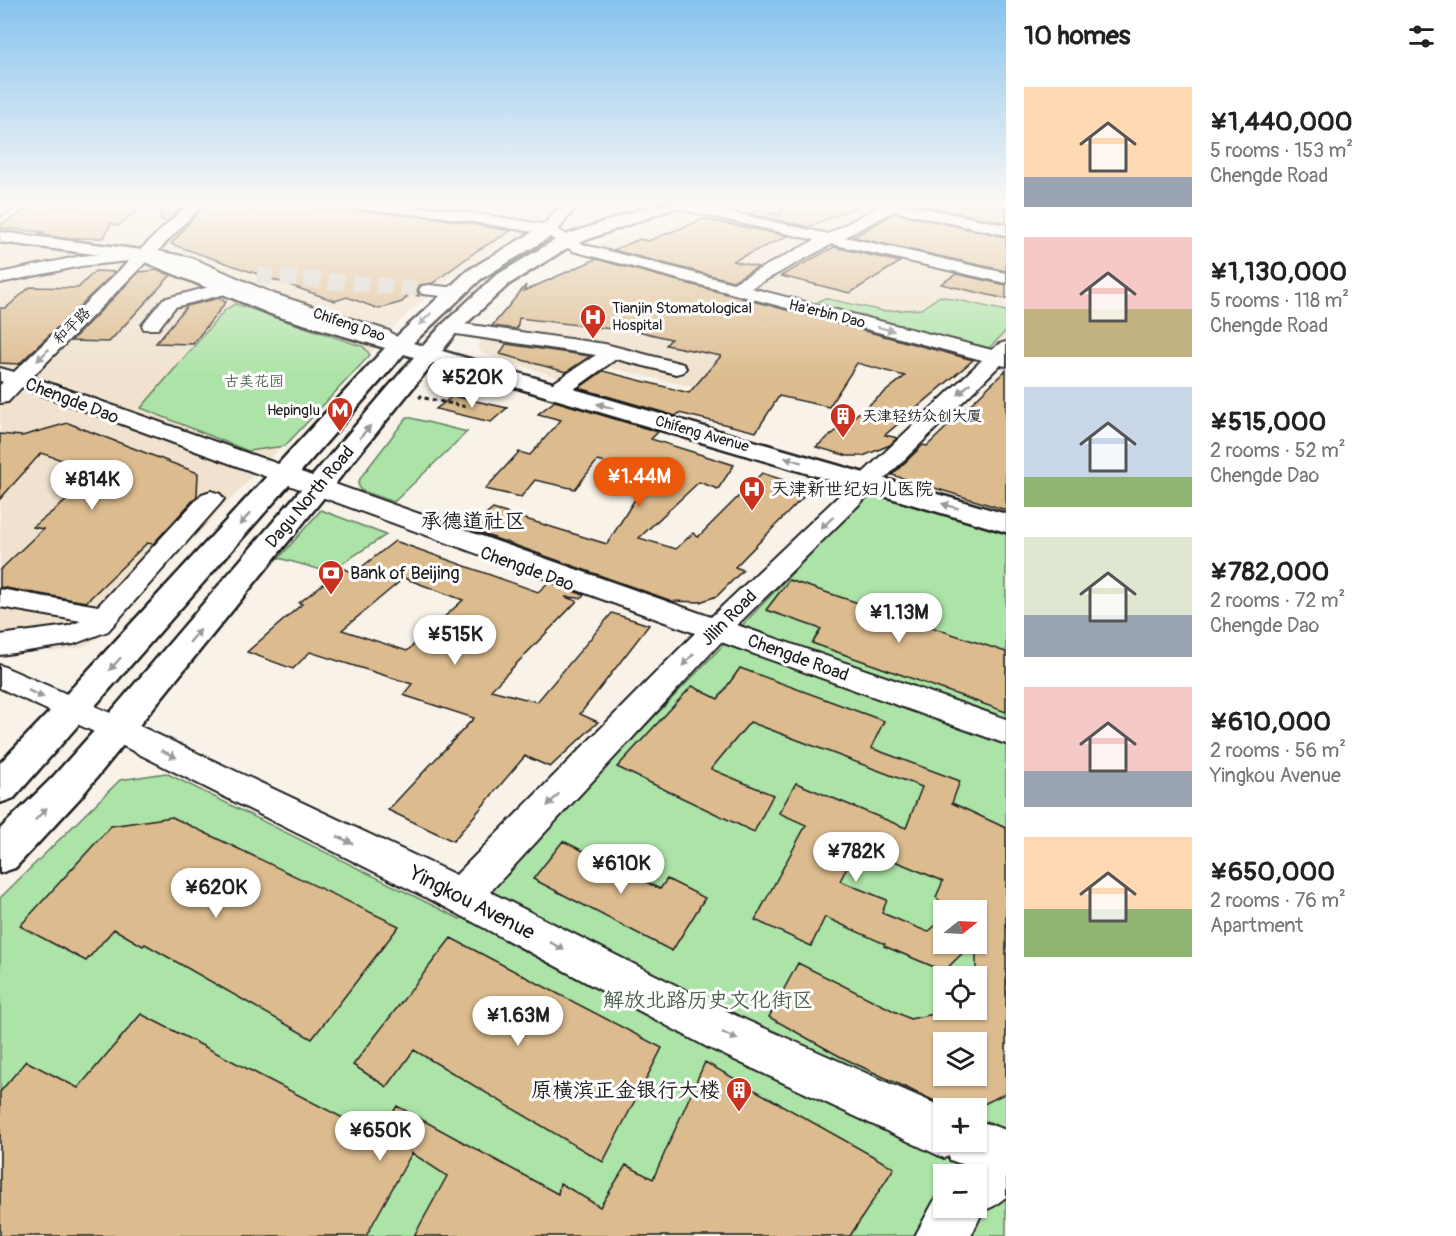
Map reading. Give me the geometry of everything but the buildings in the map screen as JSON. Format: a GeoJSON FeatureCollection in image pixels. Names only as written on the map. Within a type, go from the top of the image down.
{"type":"FeatureCollection","features":[{"type":"Feature","properties":{"kind":"main road","name":"Chifeng Dao"},"geometry":{"type":"LineString","coordinates":[[167,263],[223,289],[280,311],[398,346]]}},
{"type":"Feature","properties":{"kind":"main road","name":"Dagu North Road"},"geometry":{"type":"LineString","coordinates":[[0,788],[282,478],[398,346],[452,292],[495,263]]}},
{"type":"Feature","properties":{"kind":"main road","name":"Dagu North Road"},"geometry":{"type":"LineString","coordinates":[[0,856],[66,788],[117,729],[450,328],[502,280],[530,263]]}},
{"type":"Feature","properties":{"kind":"main road","name":"Chifeng Avenue"},"geometry":{"type":"LineString","coordinates":[[398,346],[1006,523]]}},
{"type":"Feature","properties":{"kind":"street"},"geometry":{"type":"LineString","coordinates":[[0,279],[98,263]]}},
{"type":"Feature","properties":{"kind":"street","name":"和平路"},"geometry":{"type":"LineString","coordinates":[[0,397],[9,377],[136,263]]}},
{"type":"Feature","properties":{"kind":"street","name":"Chifeng Dao"},"geometry":{"type":"LineString","coordinates":[[186,263],[257,294],[374,332],[388,338],[398,346]]}},
{"type":"Feature","properties":{"kind":"street","name":"Ha'erbin Dao"},"geometry":{"type":"LineString","coordinates":[[633,263],[734,290],[1003,356]]}},
{"type":"Feature","properties":{"kind":"street"},"geometry":{"type":"LineString","coordinates":[[734,290],[786,263]]}},
{"type":"Feature","properties":{"kind":"street"},"geometry":{"type":"LineString","coordinates":[[935,263],[1006,278]]}},
{"type":"Feature","properties":{"kind":"street"},"geometry":{"type":"LineString","coordinates":[[202,270],[257,275]]}},
{"type":"Feature","properties":{"kind":"street"},"geometry":{"type":"LineString","coordinates":[[151,325],[169,303],[223,289]]}},
{"type":"Feature","properties":{"kind":"street"},"geometry":{"type":"LineString","coordinates":[[428,290],[452,292]]}},
{"type":"Feature","properties":{"kind":"street"},"geometry":{"type":"LineString","coordinates":[[450,328],[613,352],[676,368]]}},
{"type":"Feature","properties":{"kind":"street"},"geometry":{"type":"LineString","coordinates":[[555,392],[613,352]]}},
{"type":"Feature","properties":{"kind":"street","name":"Jilin Road"},"geometry":{"type":"LineString","coordinates":[[461,896],[713,632],[1003,356]]}},
{"type":"Feature","properties":{"kind":"street","name":"Chengde Dao"},"geometry":{"type":"LineString","coordinates":[[9,377],[282,478]]}},
{"type":"Feature","properties":{"kind":"street"},"geometry":{"type":"LineString","coordinates":[[282,478],[316,490]]}},
{"type":"Feature","properties":{"kind":"street","name":"Chengde Dao"},"geometry":{"type":"LineString","coordinates":[[316,490],[713,632],[1006,741]]}},
{"type":"Feature","properties":{"kind":"street"},"geometry":{"type":"LineString","coordinates":[[0,645],[74,635],[97,625],[211,499]]}},
{"type":"Feature","properties":{"kind":"street"},"geometry":{"type":"LineString","coordinates":[[0,598],[106,616]]}},
{"type":"Feature","properties":{"kind":"street","name":"Chengde Road"},"geometry":{"type":"LineString","coordinates":[[713,632],[1006,732]]}},
{"type":"Feature","properties":{"kind":"street","name":"Yingkou Avenue"},"geometry":{"type":"LineString","coordinates":[[0,675],[117,729],[461,896],[723,1032],[933,1128]]}},
{"type":"Feature","properties":{"kind":"street"},"geometry":{"type":"LineString","coordinates":[[987,1148],[1006,1155]]}},
{"type":"Feature","properties":{"kind":"street"},"geometry":{"type":"LineString","coordinates":[[987,1180],[1006,1165]]}},
{"type":"Feature","properties":{"kind":"street"},"geometry":{"type":"LineString","coordinates":[[942,1236],[952,1218]]}},
{"type":"Feature","properties":{"kind":"shaded area"},"geometry":{"type":"Polygon","coordinates":[[[0,263],[474,263],[438,287],[402,319],[99,638],[80,648],[51,652],[0,637],[0,263]]]}},
{"type":"Feature","properties":{"kind":"shaded area"},"geometry":{"type":"Polygon","coordinates":[[[645,263],[1006,263],[1006,358],[645,263]]]}},
{"type":"Feature","properties":{"kind":"shaded area","name":"Tianjin Stomatological Hospital"},"geometry":{"type":"Polygon","coordinates":[[[521,291],[584,301],[746,349],[728,395],[602,366],[580,384],[482,353],[478,347],[483,333],[521,291]]]}},
{"type":"Feature","properties":{"kind":"green space"},"geometry":{"type":"Polygon","coordinates":[[[940,296],[1006,311],[1006,331],[988,349],[813,305],[824,298],[883,311],[921,309],[940,296]]]}},
{"type":"Feature","properties":{"kind":"green space","name":"古美花园"},"geometry":{"type":"Polygon","coordinates":[[[235,304],[364,347],[370,355],[285,446],[248,451],[141,408],[225,310],[235,304]]]}},
{"type":"Feature","properties":{"kind":"green space"},"geometry":{"type":"Polygon","coordinates":[[[407,417],[467,432],[394,502],[360,490],[358,483],[361,477],[407,417]]]}},
{"type":"Feature","properties":{"kind":"green space","name":"解放北路历史文化街区"},"geometry":{"type":"Polygon","coordinates":[[[874,488],[1006,525],[1006,1236],[0,1236],[0,898],[120,780],[166,773],[460,919],[874,488]]]}},
{"type":"Feature","properties":{"kind":"green space"},"geometry":{"type":"Polygon","coordinates":[[[321,510],[386,535],[329,572],[279,558],[321,510]]]}},
{"type":"Feature","properties":{"kind":"tunnel"},"geometry":{"type":"LineString","coordinates":[[257,275],[428,290]]}},
{"type":"Feature","properties":{"kind":"place","name":"Tianjin Stomatological Hospital"},"geometry":{"type":"Point","coordinates":[593,340]}},
{"type":"Feature","properties":{"kind":"place","name":"Hepinglu"},"geometry":{"type":"Point","coordinates":[340,433]}},
{"type":"Feature","properties":{"kind":"place","name":"天津轻纺众创大厦"},"geometry":{"type":"Point","coordinates":[843,439]}},
{"type":"Feature","properties":{"kind":"place","name":"天津新世纪妇儿医院"},"geometry":{"type":"Point","coordinates":[752,512]}},
{"type":"Feature","properties":{"kind":"place","name":"Bank of Beijing"},"geometry":{"type":"Point","coordinates":[331,596]}},
{"type":"Feature","properties":{"kind":"place","name":"原横滨正金银行大楼"},"geometry":{"type":"Point","coordinates":[739,1113]}},
{"type":"Feature","properties":{"kind":"district","name":"承德道社区"},"geometry":{"type":"Point","coordinates":[473,521]}}]}
